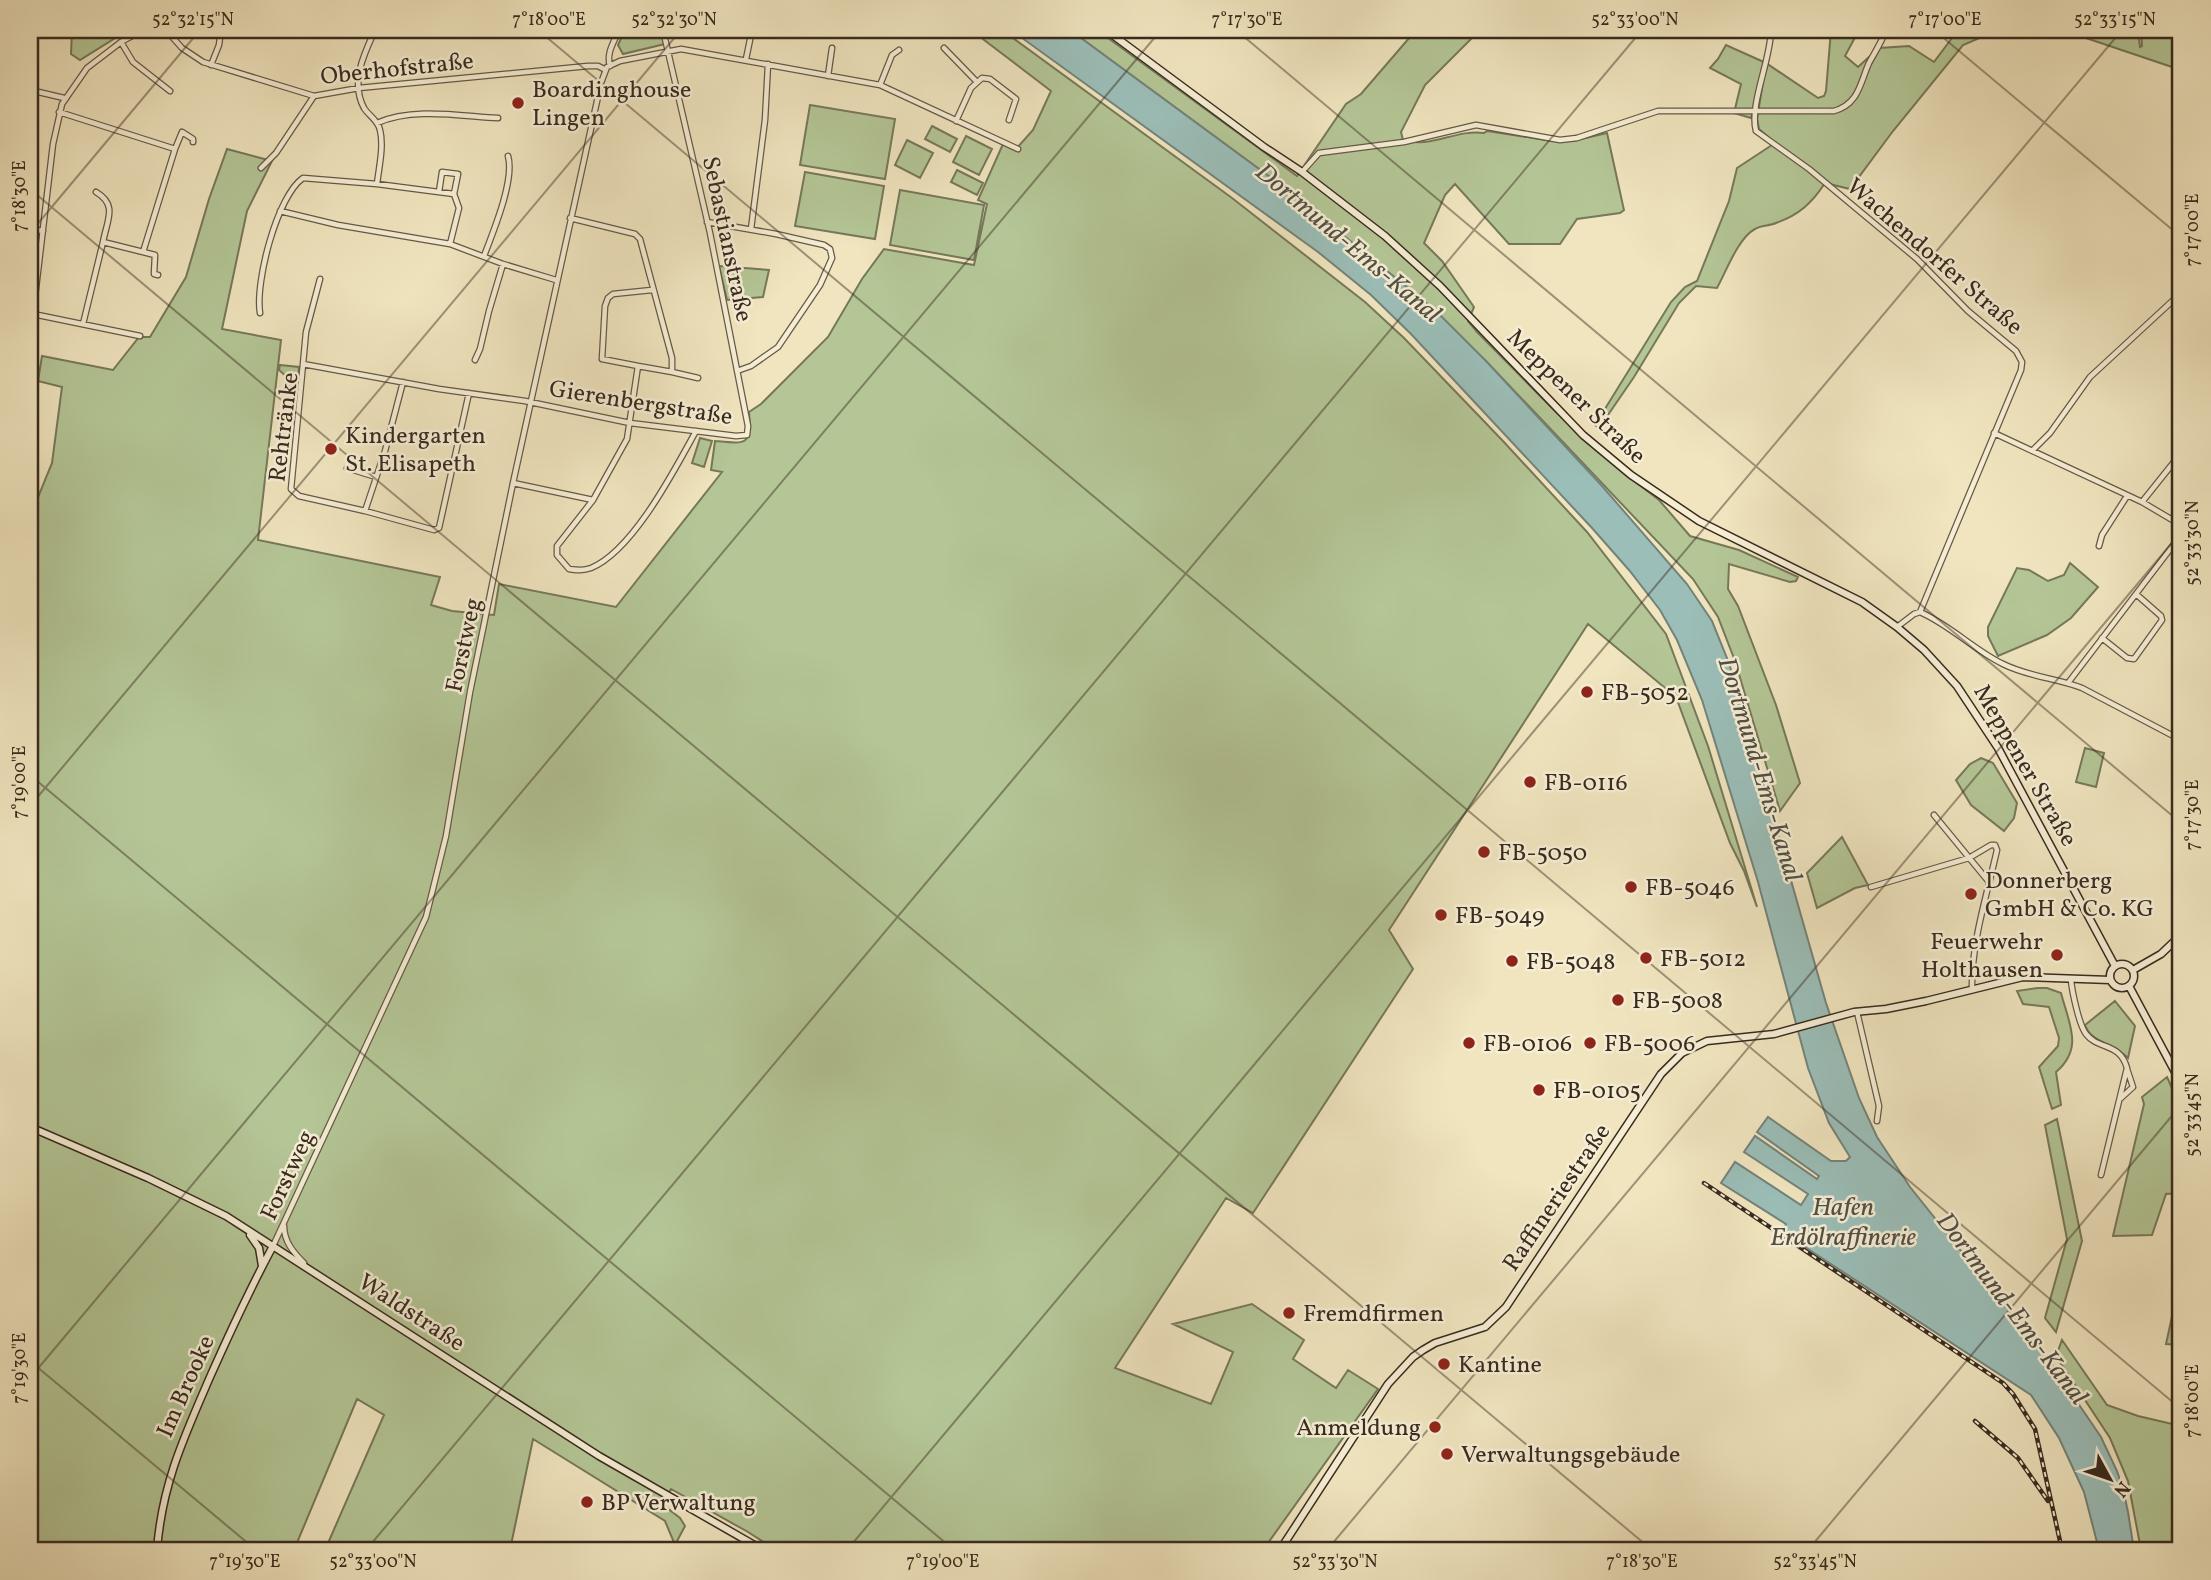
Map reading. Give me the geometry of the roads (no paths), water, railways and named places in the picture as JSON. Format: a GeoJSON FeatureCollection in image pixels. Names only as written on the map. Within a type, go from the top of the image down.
{"type":"FeatureCollection","features":[{"type":"Feature","properties":{"kind":"street"},"geometry":{"type":"LineString","coordinates":[[30,339],[59,112],[64,99],[87,68],[121,42],[143,30]]}},
{"type":"Feature","properties":{"kind":"street","name":"Oberhofstraße"},"geometry":{"type":"LineString","coordinates":[[166,30],[182,48],[211,65],[314,96],[359,88],[588,66],[608,68]]}},
{"type":"Feature","properties":{"kind":"street"},"geometry":{"type":"LineString","coordinates":[[211,65],[221,31],[261,33],[266,30]]}},
{"type":"Feature","properties":{"kind":"street"},"geometry":{"type":"LineString","coordinates":[[375,30],[358,71],[364,106],[377,122],[382,143],[377,184]]}},
{"type":"Feature","properties":{"kind":"street","name":"Forstweg"},"geometry":{"type":"LineString","coordinates":[[273,1246],[426,917],[446,836],[470,692],[556,279],[610,51],[619,30]]}},
{"type":"Feature","properties":{"kind":"street"},"geometry":{"type":"LineString","coordinates":[[663,30],[669,50]]}},
{"type":"Feature","properties":{"kind":"street"},"geometry":{"type":"LineString","coordinates":[[746,59],[752,30]]}},
{"type":"Feature","properties":{"kind":"street","name":"Meppener Straße"},"geometry":{"type":"LineString","coordinates":[[1106,30],[1302,172],[1385,236],[1440,286],[1583,435],[1631,475],[1699,521],[1841,590],[1897,627],[1941,667],[1972,706],[1998,748],[2115,966]]}},
{"type":"Feature","properties":{"kind":"street"},"geometry":{"type":"LineString","coordinates":[[1755,111],[1769,53],[1771,30]]}},
{"type":"Feature","properties":{"kind":"street"},"geometry":{"type":"LineString","coordinates":[[1302,172],[1319,153],[1404,142],[1476,125],[1560,140],[1577,138],[1658,111],[1834,111],[1848,106],[1857,94],[1883,37]]}},
{"type":"Feature","properties":{"kind":"street"},"geometry":{"type":"LineString","coordinates":[[121,42],[133,62],[170,91]]}},
{"type":"Feature","properties":{"kind":"street"},"geometry":{"type":"LineString","coordinates":[[608,68],[620,61],[681,48],[880,85],[1018,149]]}},
{"type":"Feature","properties":{"kind":"street"},"geometry":{"type":"LineString","coordinates":[[828,76],[832,48]]}},
{"type":"Feature","properties":{"kind":"street"},"geometry":{"type":"LineString","coordinates":[[944,48],[976,81]]}},
{"type":"Feature","properties":{"kind":"street","name":"Sebastianstraße"},"geometry":{"type":"LineString","coordinates":[[669,50],[707,222],[748,426],[747,435]]}},
{"type":"Feature","properties":{"kind":"street"},"geometry":{"type":"LineString","coordinates":[[880,85],[892,55],[899,50]]}},
{"type":"Feature","properties":{"kind":"street"},"geometry":{"type":"LineString","coordinates":[[751,229],[765,120],[768,64]]}},
{"type":"Feature","properties":{"kind":"street"},"geometry":{"type":"LineString","coordinates":[[956,121],[976,81],[982,78],[990,79],[1016,99],[1009,120]]}},
{"type":"Feature","properties":{"kind":"street"},"geometry":{"type":"LineString","coordinates":[[30,90],[64,99]]}},
{"type":"Feature","properties":{"kind":"street"},"geometry":{"type":"LineString","coordinates":[[261,168],[276,153],[314,96]]}},
{"type":"Feature","properties":{"kind":"street","name":"Wachendorfer Straße"},"geometry":{"type":"LineString","coordinates":[[1755,111],[1755,124],[1761,136],[1808,169],[1917,259],[1968,311],[2020,356],[2021,370],[1920,612]]}},
{"type":"Feature","properties":{"kind":"street"},"geometry":{"type":"LineString","coordinates":[[59,112],[175,149]]}},
{"type":"Feature","properties":{"kind":"street"},"geometry":{"type":"LineString","coordinates":[[377,122],[393,116],[432,114],[498,118]]}},
{"type":"Feature","properties":{"kind":"street"},"geometry":{"type":"LineString","coordinates":[[143,252],[182,132],[193,138],[193,142]]}},
{"type":"Feature","properties":{"kind":"street"},"geometry":{"type":"LineString","coordinates":[[484,256],[497,221],[511,166],[508,156]]}},
{"type":"Feature","properties":{"kind":"street"},"geometry":{"type":"LineString","coordinates":[[439,192],[442,172],[458,174],[454,194],[458,208],[450,244]]}},
{"type":"Feature","properties":{"kind":"street"},"geometry":{"type":"LineString","coordinates":[[260,313],[262,271],[280,211],[285,199],[303,178],[454,194]]}},
{"type":"Feature","properties":{"kind":"street"},"geometry":{"type":"LineString","coordinates":[[83,324],[110,206],[107,199],[96,192]]}},
{"type":"Feature","properties":{"kind":"street"},"geometry":{"type":"LineString","coordinates":[[280,211],[338,225],[450,244],[503,264],[556,279]]}},
{"type":"Feature","properties":{"kind":"street"},"geometry":{"type":"LineString","coordinates":[[570,218],[635,234],[640,239],[671,358],[672,372]]}},
{"type":"Feature","properties":{"kind":"street"},"geometry":{"type":"LineString","coordinates":[[707,222],[824,245],[830,249],[832,258],[820,285],[778,347],[751,366],[737,371]]}},
{"type":"Feature","properties":{"kind":"street"},"geometry":{"type":"LineString","coordinates":[[30,229],[43,231]]}},
{"type":"Feature","properties":{"kind":"street"},"geometry":{"type":"LineString","coordinates":[[103,242],[155,255],[153,274],[158,275]]}},
{"type":"Feature","properties":{"kind":"street"},"geometry":{"type":"LineString","coordinates":[[475,360],[503,264]]}},
{"type":"Feature","properties":{"kind":"street"},"geometry":{"type":"LineString","coordinates":[[303,364],[306,332],[320,279]]}},
{"type":"Feature","properties":{"kind":"street"},"geometry":{"type":"LineString","coordinates":[[652,290],[613,294],[608,298],[605,306],[602,359],[698,378]]}},
{"type":"Feature","properties":{"kind":"street"},"geometry":{"type":"LineString","coordinates":[[2032,450],[2050,433],[2090,377],[2181,293]]}},
{"type":"Feature","properties":{"kind":"street"},"geometry":{"type":"LineString","coordinates":[[33,314],[140,336]]}},
{"type":"Feature","properties":{"kind":"street","name":"Rehtränke"},"geometry":{"type":"LineString","coordinates":[[469,393],[439,528],[434,530],[299,496],[291,489],[303,364],[530,402]]}},
{"type":"Feature","properties":{"kind":"street"},"geometry":{"type":"LineString","coordinates":[[638,366],[626,439],[593,500],[557,546],[557,555],[562,563],[569,569],[580,570],[605,560],[629,536],[650,509],[696,430]]}},
{"type":"Feature","properties":{"kind":"street"},"geometry":{"type":"LineString","coordinates":[[365,511],[403,382]]}},
{"type":"Feature","properties":{"kind":"street","name":"Gierenbergstraße"},"geometry":{"type":"LineString","coordinates":[[530,402],[630,423],[747,435]]}},
{"type":"Feature","properties":{"kind":"street"},"geometry":{"type":"LineString","coordinates":[[1994,433],[2142,502],[2181,524]]}},
{"type":"Feature","properties":{"kind":"street"},"geometry":{"type":"LineString","coordinates":[[2142,502],[2178,457]]}},
{"type":"Feature","properties":{"kind":"street"},"geometry":{"type":"LineString","coordinates":[[347,468],[376,477]]}},
{"type":"Feature","properties":{"kind":"street"},"geometry":{"type":"LineString","coordinates":[[513,483],[593,500]]}},
{"type":"Feature","properties":{"kind":"street"},"geometry":{"type":"LineString","coordinates":[[2099,546],[2102,535],[2127,496]]}},
{"type":"Feature","properties":{"kind":"street"},"geometry":{"type":"LineString","coordinates":[[2068,683],[2181,535]]}},
{"type":"Feature","properties":{"kind":"street"},"geometry":{"type":"LineString","coordinates":[[2102,638],[2127,658],[2134,659],[2162,620],[2161,616],[2136,594]]}},
{"type":"Feature","properties":{"kind":"street"},"geometry":{"type":"LineString","coordinates":[[1897,627],[1913,614],[1920,612],[2003,664],[2036,677],[2068,683],[2137,718],[2143,718],[2181,740]]}},
{"type":"Feature","properties":{"kind":"street"},"geometry":{"type":"LineString","coordinates":[[1934,816],[1990,883]]}},
{"type":"Feature","properties":{"kind":"street"},"geometry":{"type":"LineString","coordinates":[[1871,887],[1969,858],[1995,845],[1997,850],[1971,974],[1972,991]]}},
{"type":"Feature","properties":{"kind":"street"},"geometry":{"type":"LineString","coordinates":[[2133,970],[2161,954],[2181,935]]}},
{"type":"Feature","properties":{"kind":"street"},"geometry":{"type":"LineString","coordinates":[[2126,964],[2133,970],[2134,979],[2129,986],[2120,988],[2110,980],[2115,966],[2126,964]]}},
{"type":"Feature","properties":{"kind":"street","name":"Raffineriestraße"},"geometry":{"type":"LineString","coordinates":[[1280,1550],[1388,1384],[1404,1366],[1435,1343],[1485,1327],[1506,1307],[1674,1058],[1707,1041],[1774,1034],[1841,1015],[1886,1009],[2023,977],[2110,980]]}},
{"type":"Feature","properties":{"kind":"street"},"geometry":{"type":"LineString","coordinates":[[2071,980],[2084,1032],[2118,1051],[2132,1079],[2133,1087],[2120,1099]]}},
{"type":"Feature","properties":{"kind":"street"},"geometry":{"type":"LineString","coordinates":[[2129,986],[2181,1083]]}},
{"type":"Feature","properties":{"kind":"street"},"geometry":{"type":"LineString","coordinates":[[1857,1012],[1879,1105],[1877,1121]]}},
{"type":"Feature","properties":{"kind":"street"},"geometry":{"type":"LineString","coordinates":[[2101,1174],[2127,1068]]}},
{"type":"Feature","properties":{"kind":"street","name":"Waldstraße"},"geometry":{"type":"LineString","coordinates":[[30,1127],[148,1178],[241,1226],[599,1456],[763,1550]]}},
{"type":"Feature","properties":{"kind":"street"},"geometry":{"type":"LineString","coordinates":[[285,1222],[284,1233],[290,1246],[311,1270]]}},
{"type":"Feature","properties":{"kind":"street"},"geometry":{"type":"LineString","coordinates":[[241,1226],[259,1248],[262,1267]]}},
{"type":"Feature","properties":{"kind":"street","name":"Im Brooke"},"geometry":{"type":"LineString","coordinates":[[157,1550],[163,1507],[174,1462],[223,1348],[273,1246]]}},
{"type":"Feature","properties":{"kind":"water"},"geometry":{"type":"Polygon","coordinates":[[[1011,30],[1070,30],[1289,191],[1435,310],[1602,486],[1687,584],[1712,621],[1729,663],[1826,1003],[1859,1098],[1877,1137],[1910,1187],[2050,1362],[2101,1437],[2123,1489],[2134,1550],[2099,1550],[2084,1492],[2059,1438],[2031,1395],[1782,1232],[1786,1224],[1721,1183],[1735,1162],[1801,1205],[1808,1194],[1744,1152],[1755,1136],[1817,1179],[1819,1176],[1757,1132],[1768,1117],[1831,1161],[1846,1161],[1850,1157],[1829,1123],[1808,1068],[1758,882],[1702,700],[1677,640],[1660,610],[1592,528],[1411,334],[1371,295],[1318,252],[1011,30]]]}},
{"type":"Feature","properties":{"kind":"railway"},"geometry":{"type":"LineString","coordinates":[[1704,1183],[2003,1383],[2035,1429],[2062,1550]]}},
{"type":"Feature","properties":{"kind":"railway"},"geometry":{"type":"LineString","coordinates":[[1975,1421],[2018,1458],[2048,1501]]}},
{"type":"Feature","properties":{"kind":"place","name":"Boardinghouse Lingen"},"geometry":{"type":"Point","coordinates":[518,103]}},
{"type":"Feature","properties":{"kind":"place","name":"Kindergarten St. Elisapeth"},"geometry":{"type":"Point","coordinates":[331,449]}},
{"type":"Feature","properties":{"kind":"place","name":"FB-5052"},"geometry":{"type":"Point","coordinates":[1587,692]}},
{"type":"Feature","properties":{"kind":"place","name":"FB-0116"},"geometry":{"type":"Point","coordinates":[1530,782]}},
{"type":"Feature","properties":{"kind":"place","name":"FB-5050"},"geometry":{"type":"Point","coordinates":[1484,852]}},
{"type":"Feature","properties":{"kind":"place","name":"FB-5046"},"geometry":{"type":"Point","coordinates":[1631,887]}},
{"type":"Feature","properties":{"kind":"place","name":"Donnerberg GmbH & Co. KG"},"geometry":{"type":"Point","coordinates":[1971,894]}},
{"type":"Feature","properties":{"kind":"place","name":"FB-5049"},"geometry":{"type":"Point","coordinates":[1441,915]}},
{"type":"Feature","properties":{"kind":"place","name":"Feuerwehr Holthausen"},"geometry":{"type":"Point","coordinates":[2057,955]}},
{"type":"Feature","properties":{"kind":"place","name":"FB-5012"},"geometry":{"type":"Point","coordinates":[1646,958]}},
{"type":"Feature","properties":{"kind":"place","name":"FB-5048"},"geometry":{"type":"Point","coordinates":[1512,961]}},
{"type":"Feature","properties":{"kind":"place","name":"FB-5008"},"geometry":{"type":"Point","coordinates":[1618,1000]}},
{"type":"Feature","properties":{"kind":"place","name":"FB-0106"},"geometry":{"type":"Point","coordinates":[1469,1043]}},
{"type":"Feature","properties":{"kind":"place","name":"FB-5006"},"geometry":{"type":"Point","coordinates":[1590,1043]}},
{"type":"Feature","properties":{"kind":"place","name":"FB-0105"},"geometry":{"type":"Point","coordinates":[1539,1090]}},
{"type":"Feature","properties":{"kind":"place","name":"Fremdfirmen"},"geometry":{"type":"Point","coordinates":[1289,1313]}},
{"type":"Feature","properties":{"kind":"place","name":"Kantine"},"geometry":{"type":"Point","coordinates":[1444,1364]}},
{"type":"Feature","properties":{"kind":"place","name":"Anmeldung"},"geometry":{"type":"Point","coordinates":[1435,1427]}},
{"type":"Feature","properties":{"kind":"place","name":"Verwaltungsgebäude"},"geometry":{"type":"Point","coordinates":[1447,1454]}},
{"type":"Feature","properties":{"kind":"place","name":"BP Verwaltung"},"geometry":{"type":"Point","coordinates":[587,1502]}},
{"type":"Feature","properties":{"kind":"water label","name":"Dortmund-Ems-Kanal"},"geometry":{"type":"Point","coordinates":[1349,242]}},
{"type":"Feature","properties":{"kind":"water label","name":"Dortmund-Ems-Kanal"},"geometry":{"type":"Point","coordinates":[1761,769]}},
{"type":"Feature","properties":{"kind":"water label","name":"Hafen Erdölraffinerie"},"geometry":{"type":"Point","coordinates":[1843,1221]}},
{"type":"Feature","properties":{"kind":"water label","name":"Dortmund-Ems-Kanal"},"geometry":{"type":"Point","coordinates":[2013,1308]}}]}
